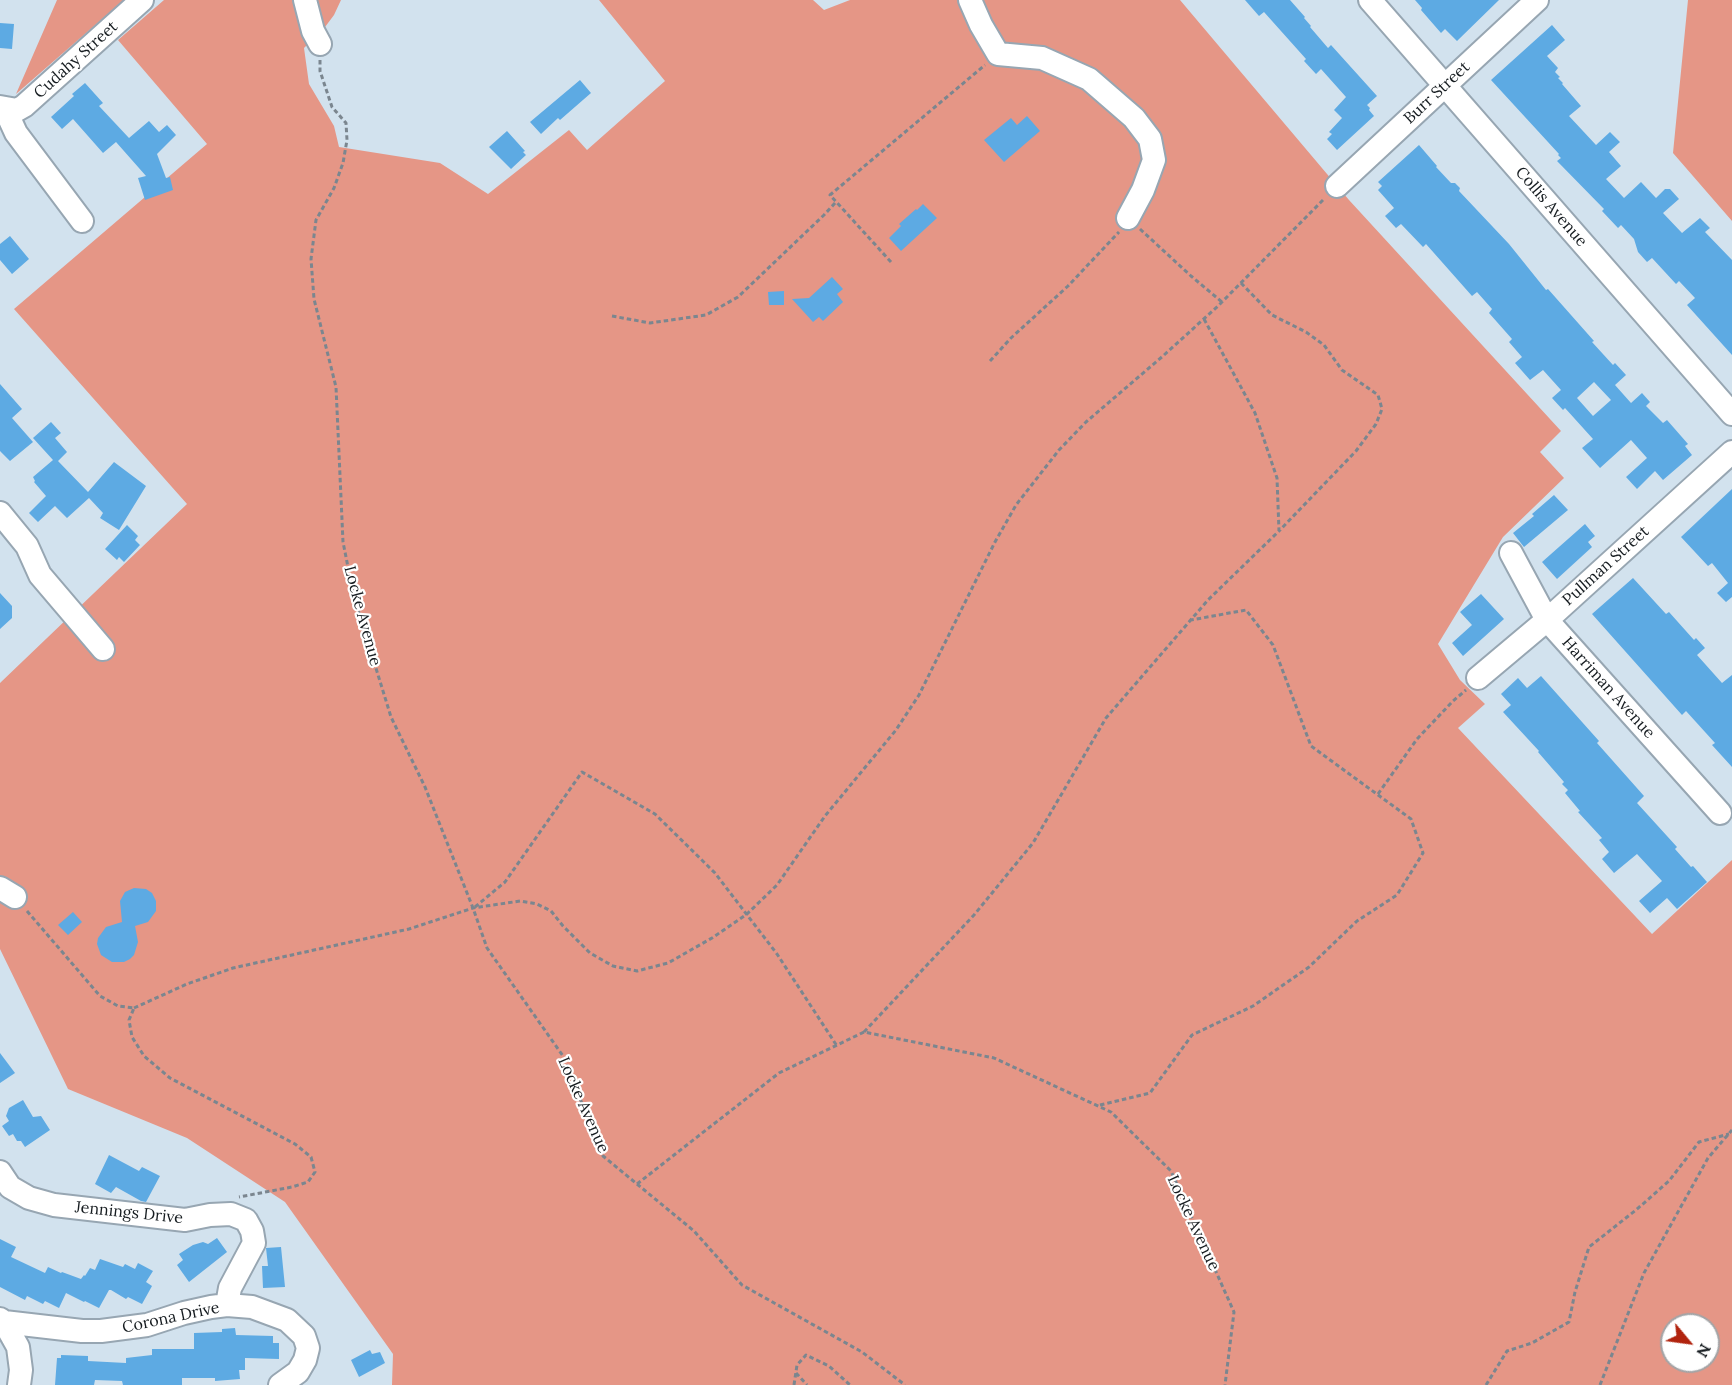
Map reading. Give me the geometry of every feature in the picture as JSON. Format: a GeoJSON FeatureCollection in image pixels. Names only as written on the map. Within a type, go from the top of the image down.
{"type":"FeatureCollection","features":[{"type":"Feature","properties":{"kind":"street","name":"Cudahy Street"},"geometry":{"type":"LineString","coordinates":[[3,108],[17,110],[24,106],[142,0]]}},
{"type":"Feature","properties":{"kind":"street"},"geometry":{"type":"LineString","coordinates":[[305,0],[313,31],[320,44]]}},
{"type":"Feature","properties":{"kind":"street"},"geometry":{"type":"LineString","coordinates":[[970,0],[998,54],[1042,58],[1089,79],[1134,118],[1150,139],[1154,160],[1143,190],[1128,218]]}},
{"type":"Feature","properties":{"kind":"street","name":"Collis Avenue"},"geometry":{"type":"LineString","coordinates":[[1370,0],[1732,414]]}},
{"type":"Feature","properties":{"kind":"street","name":"Burr Street"},"geometry":{"type":"LineString","coordinates":[[1337,186],[1537,0]]}},
{"type":"Feature","properties":{"kind":"street"},"geometry":{"type":"LineString","coordinates":[[3,108],[16,133],[82,221]]}},
{"type":"Feature","properties":{"kind":"street","name":"Pullman Street"},"geometry":{"type":"LineString","coordinates":[[1478,678],[1547,620],[1732,452]]}},
{"type":"Feature","properties":{"kind":"street"},"geometry":{"type":"LineString","coordinates":[[0,513],[27,546],[40,575],[103,649]]}},
{"type":"Feature","properties":{"kind":"street","name":"Harriman Avenue"},"geometry":{"type":"LineString","coordinates":[[1511,553],[1547,620],[1720,813]]}},
{"type":"Feature","properties":{"kind":"street","name":"Jennings Drive"},"geometry":{"type":"LineString","coordinates":[[0,1172],[10,1187],[29,1198],[54,1205],[185,1220],[231,1214],[246,1220],[252,1231],[254,1243],[230,1288],[227,1305]]}},
{"type":"Feature","properties":{"kind":"street","name":"Corona Drive"},"geometry":{"type":"LineString","coordinates":[[2,1321],[82,1331],[112,1330],[147,1325],[211,1306],[252,1307],[287,1320],[304,1336],[308,1348],[305,1360],[298,1372],[280,1385]]}},
{"type":"Feature","properties":{"kind":"street"},"geometry":{"type":"LineString","coordinates":[[2,1321],[18,1347],[21,1370],[19,1385]]}},
{"type":"Feature","properties":{"kind":"path","name":"Locke Avenue"},"geometry":{"type":"LineString","coordinates":[[320,44],[320,71],[332,107],[346,123],[348,141],[334,188],[316,220],[311,260],[314,299],[336,387],[343,542],[354,597],[391,717],[425,787],[487,948],[562,1056],[603,1156],[694,1231],[742,1285],[862,1352],[905,1385]]}},
{"type":"Feature","properties":{"kind":"path"},"geometry":{"type":"LineString","coordinates":[[891,262],[830,195],[998,54]]}},
{"type":"Feature","properties":{"kind":"path"},"geometry":{"type":"LineString","coordinates":[[7,892],[100,996],[118,1006],[134,1008],[188,984],[233,968],[409,929],[473,908],[520,901],[537,904],[551,911],[590,953],[613,966],[637,971],[668,963],[712,938],[747,914],[777,885],[825,816],[896,730],[919,695],[995,542],[1016,506],[1059,450],[1086,422],[1222,302],[1337,186]]}},
{"type":"Feature","properties":{"kind":"path"},"geometry":{"type":"LineString","coordinates":[[612,315],[650,323],[706,315],[738,297],[836,202]]}},
{"type":"Feature","properties":{"kind":"path"},"geometry":{"type":"LineString","coordinates":[[990,361],[1011,338],[1068,286],[1122,229],[1128,218],[1222,302]]}},
{"type":"Feature","properties":{"kind":"path"},"geometry":{"type":"LineString","coordinates":[[637,1184],[779,1074],[864,1032],[974,915],[1032,843],[1106,718],[1208,600],[1356,451],[1376,424],[1382,409],[1378,395],[1342,370],[1324,345],[1306,332],[1272,315],[1241,283]]}},
{"type":"Feature","properties":{"kind":"path"},"geometry":{"type":"LineString","coordinates":[[1204,319],[1255,413],[1277,478],[1279,531]]}},
{"type":"Feature","properties":{"kind":"path"},"geometry":{"type":"LineString","coordinates":[[1098,1106],[1150,1093],[1192,1035],[1253,1006],[1309,967],[1357,921],[1396,895],[1423,853],[1411,819],[1311,746],[1273,645],[1246,610],[1191,620]]}},
{"type":"Feature","properties":{"kind":"path"},"geometry":{"type":"LineString","coordinates":[[1377,795],[1417,739],[1478,678]]}},
{"type":"Feature","properties":{"kind":"path"},"geometry":{"type":"LineString","coordinates":[[473,908],[505,882],[582,772],[655,814],[716,873],[777,954],[837,1046]]}},
{"type":"Feature","properties":{"kind":"path"},"geometry":{"type":"LineString","coordinates":[[134,1008],[129,1020],[132,1037],[144,1056],[170,1077],[295,1144],[311,1157],[315,1172],[308,1182],[231,1199],[210,1215]]}},
{"type":"Feature","properties":{"kind":"path","name":"Locke Avenue"},"geometry":{"type":"LineString","coordinates":[[864,1032],[994,1058],[1111,1112],[1171,1171],[1234,1312],[1225,1385]]}},
{"type":"Feature","properties":{"kind":"path"},"geometry":{"type":"LineString","coordinates":[[1600,1385],[1644,1274],[1708,1158],[1732,1130]]}},
{"type":"Feature","properties":{"kind":"path"},"geometry":{"type":"LineString","coordinates":[[1486,1385],[1507,1351],[1532,1343],[1569,1322],[1575,1292],[1589,1247],[1669,1181],[1699,1142],[1729,1134]]}},
{"type":"Feature","properties":{"kind":"path"},"geometry":{"type":"LineString","coordinates":[[794,1385],[797,1365],[806,1355],[829,1366],[850,1385]]}},
{"type":"Feature","properties":{"kind":"path"},"geometry":{"type":"LineString","coordinates":[[796,1372],[807,1385]]}},
{"type":"Feature","properties":{"kind":"shaded area"},"geometry":{"type":"Polygon","coordinates":[[[57,0],[124,0],[16,94],[57,0]]]}},
{"type":"Feature","properties":{"kind":"shaded area"},"geometry":{"type":"Polygon","coordinates":[[[164,0],[341,0],[325,27],[304,48],[309,84],[334,126],[339,147],[440,163],[488,194],[569,130],[587,150],[665,81],[599,0],[813,0],[824,10],[850,0],[1180,0],[1349,200],[1561,431],[1540,452],[1564,478],[1503,537],[1438,644],[1460,680],[1485,704],[1458,728],[1652,934],[1732,860],[1732,1385],[392,1385],[393,1354],[285,1202],[187,1138],[68,1089],[0,949],[0,683],[187,504],[14,309],[207,144],[118,40],[164,0]]]}},
{"type":"Feature","properties":{"kind":"shaded area"},"geometry":{"type":"Polygon","coordinates":[[[1688,0],[1732,0],[1732,221],[1673,153],[1688,0]]]}},
{"type":"Feature","properties":{"kind":"building"},"geometry":{"type":"Polygon","coordinates":[[[1245,0],[1290,0],[1328,48],[1331,45],[1377,96],[1367,105],[1374,116],[1337,150],[1327,139],[1332,134],[1329,132],[1342,118],[1334,110],[1346,97],[1321,69],[1316,74],[1304,61],[1306,59],[1264,12],[1259,16],[1245,0]]]}},
{"type":"Feature","properties":{"kind":"building"},"geometry":{"type":"Polygon","coordinates":[[[1415,0],[1499,0],[1457,41],[1445,29],[1441,33],[1415,0]]]}},
{"type":"Feature","properties":{"kind":"building"},"geometry":{"type":"Polygon","coordinates":[[[0,23],[14,24],[12,49],[0,48],[0,23]]]}},
{"type":"Feature","properties":{"kind":"building"},"geometry":{"type":"Polygon","coordinates":[[[1552,25],[1565,40],[1547,56],[1558,68],[1555,72],[1562,84],[1581,106],[1569,116],[1596,145],[1610,132],[1620,142],[1609,152],[1621,166],[1606,179],[1624,198],[1641,182],[1656,198],[1665,189],[1670,189],[1679,199],[1663,213],[1682,233],[1700,218],[1710,228],[1705,232],[1732,260],[1732,355],[1687,305],[1695,298],[1679,281],[1676,284],[1652,258],[1647,262],[1638,252],[1634,239],[1621,225],[1618,228],[1602,211],[1604,209],[1557,161],[1561,158],[1559,154],[1491,80],[1552,25]]]}},
{"type":"Feature","properties":{"kind":"building"},"geometry":{"type":"Polygon","coordinates":[[[580,80],[591,93],[541,134],[530,122],[580,80]]]}},
{"type":"Feature","properties":{"kind":"building"},"geometry":{"type":"Polygon","coordinates":[[[85,83],[103,103],[99,106],[129,138],[149,121],[159,132],[167,125],[176,135],[157,154],[166,178],[170,177],[173,190],[145,200],[138,178],[146,176],[116,142],[103,153],[73,119],[62,129],[51,117],[85,83]]]}},
{"type":"Feature","properties":{"kind":"building"},"geometry":{"type":"Polygon","coordinates":[[[1027,116],[1040,131],[1004,162],[984,140],[1011,118],[1017,125],[1027,116]]]}},
{"type":"Feature","properties":{"kind":"building"},"geometry":{"type":"Polygon","coordinates":[[[507,131],[526,155],[511,169],[489,147],[507,131]]]}},
{"type":"Feature","properties":{"kind":"building"},"geometry":{"type":"Polygon","coordinates":[[[1419,145],[1451,183],[1455,183],[1460,188],[1459,191],[1509,244],[1546,290],[1548,289],[1594,341],[1592,342],[1613,365],[1615,363],[1626,375],[1615,385],[1631,403],[1642,393],[1650,402],[1646,406],[1663,423],[1667,420],[1688,444],[1685,446],[1692,455],[1663,480],[1655,471],[1637,489],[1626,477],[1647,458],[1631,440],[1600,468],[1582,448],[1593,439],[1565,408],[1563,410],[1552,398],[1561,390],[1543,370],[1530,380],[1515,363],[1522,357],[1509,342],[1512,339],[1489,313],[1492,309],[1477,292],[1472,296],[1426,244],[1423,247],[1401,224],[1396,228],[1385,216],[1394,208],[1378,190],[1382,186],[1378,182],[1419,145]],[[1594,382],[1577,398],[1593,416],[1611,400],[1594,382]]]}},
{"type":"Feature","properties":{"kind":"building"},"geometry":{"type":"Polygon","coordinates":[[[923,204],[937,218],[901,251],[889,238],[901,226],[899,224],[923,204]]]}},
{"type":"Feature","properties":{"kind":"building"},"geometry":{"type":"Polygon","coordinates":[[[10,236],[29,259],[12,274],[0,260],[0,244],[10,236]]]}},
{"type":"Feature","properties":{"kind":"building"},"geometry":{"type":"Polygon","coordinates":[[[832,277],[843,289],[837,294],[843,302],[823,321],[819,317],[813,322],[792,299],[809,298],[832,277]]]}},
{"type":"Feature","properties":{"kind":"building"},"geometry":{"type":"Polygon","coordinates":[[[784,291],[784,305],[769,305],[768,292],[784,291]]]}},
{"type":"Feature","properties":{"kind":"building"},"geometry":{"type":"Polygon","coordinates":[[[0,384],[22,409],[12,418],[33,442],[10,461],[0,451],[0,384]]]}},
{"type":"Feature","properties":{"kind":"building"},"geometry":{"type":"Polygon","coordinates":[[[51,422],[61,433],[55,438],[67,452],[58,461],[88,492],[114,462],[146,486],[119,530],[100,518],[103,513],[89,498],[67,518],[55,506],[38,522],[29,513],[46,496],[34,482],[33,477],[53,460],[33,438],[51,422]]]}},
{"type":"Feature","properties":{"kind":"building"},"geometry":{"type":"Polygon","coordinates":[[[1732,489],[1732,597],[1726,602],[1717,593],[1728,583],[1712,563],[1708,566],[1681,537],[1732,489]]]}},
{"type":"Feature","properties":{"kind":"building"},"geometry":{"type":"Polygon","coordinates":[[[1554,495],[1568,510],[1524,547],[1513,533],[1534,516],[1532,514],[1554,495]]]}},
{"type":"Feature","properties":{"kind":"building"},"geometry":{"type":"Polygon","coordinates":[[[1585,524],[1595,536],[1588,542],[1592,547],[1557,579],[1542,562],[1585,524]]]}},
{"type":"Feature","properties":{"kind":"building"},"geometry":{"type":"Polygon","coordinates":[[[127,525],[138,536],[135,540],[140,545],[124,562],[119,557],[117,560],[105,549],[127,525]]]}},
{"type":"Feature","properties":{"kind":"building"},"geometry":{"type":"Polygon","coordinates":[[[1633,578],[1666,614],[1669,612],[1694,640],[1696,638],[1705,648],[1697,655],[1722,683],[1732,675],[1732,767],[1712,745],[1715,743],[1686,711],[1682,715],[1592,614],[1633,578]]]}},
{"type":"Feature","properties":{"kind":"building"},"geometry":{"type":"Polygon","coordinates":[[[0,593],[12,606],[12,618],[0,629],[0,593]]]}},
{"type":"Feature","properties":{"kind":"building"},"geometry":{"type":"Polygon","coordinates":[[[1481,594],[1504,619],[1463,656],[1452,643],[1472,625],[1460,612],[1481,594]]]}},
{"type":"Feature","properties":{"kind":"building"},"geometry":{"type":"Polygon","coordinates":[[[1541,676],[1644,796],[1637,803],[1677,847],[1675,849],[1707,882],[1677,909],[1667,898],[1650,913],[1639,901],[1662,881],[1637,854],[1614,873],[1602,859],[1609,852],[1599,840],[1602,838],[1578,812],[1580,811],[1565,793],[1568,790],[1562,784],[1564,782],[1503,712],[1511,705],[1501,694],[1518,678],[1527,688],[1541,676]]]}},
{"type":"Feature","properties":{"kind":"building"},"geometry":{"type":"Polygon","coordinates":[[[134,888],[146,889],[152,893],[156,901],[156,911],[148,922],[135,926],[138,942],[134,955],[124,962],[112,962],[101,955],[97,944],[98,938],[106,927],[122,922],[120,901],[125,892],[134,888]]]}},
{"type":"Feature","properties":{"kind":"building"},"geometry":{"type":"Polygon","coordinates":[[[73,912],[82,922],[68,935],[58,925],[73,912]]]}},
{"type":"Feature","properties":{"kind":"building"},"geometry":{"type":"Polygon","coordinates":[[[0,1053],[15,1073],[0,1083],[0,1053]]]}},
{"type":"Feature","properties":{"kind":"building"},"geometry":{"type":"Polygon","coordinates":[[[23,1100],[33,1117],[41,1116],[50,1130],[25,1147],[21,1141],[17,1141],[13,1134],[9,1136],[2,1126],[9,1121],[6,1116],[9,1108],[23,1100]]]}},
{"type":"Feature","properties":{"kind":"building"},"geometry":{"type":"Polygon","coordinates":[[[109,1155],[139,1171],[142,1167],[160,1176],[146,1202],[116,1187],[111,1193],[95,1184],[109,1155]]]}},
{"type":"Feature","properties":{"kind":"building"},"geometry":{"type":"Polygon","coordinates":[[[217,1238],[227,1252],[189,1282],[177,1265],[183,1260],[179,1254],[193,1245],[203,1242],[208,1244],[217,1238]]]}},
{"type":"Feature","properties":{"kind":"building"},"geometry":{"type":"Polygon","coordinates":[[[0,1239],[16,1247],[11,1257],[45,1273],[48,1267],[81,1279],[90,1268],[95,1270],[100,1259],[123,1267],[125,1264],[135,1269],[138,1263],[153,1271],[146,1282],[152,1286],[142,1304],[128,1297],[126,1299],[111,1290],[99,1308],[66,1293],[59,1308],[45,1301],[43,1304],[27,1296],[25,1300],[0,1287],[0,1239]]]}},
{"type":"Feature","properties":{"kind":"building"},"geometry":{"type":"Polygon","coordinates":[[[281,1247],[285,1287],[263,1288],[262,1266],[268,1266],[266,1248],[281,1247]]]}},
{"type":"Feature","properties":{"kind":"building"},"geometry":{"type":"Polygon","coordinates":[[[235,1328],[236,1335],[273,1336],[273,1343],[279,1343],[279,1359],[245,1358],[245,1370],[239,1370],[240,1379],[215,1381],[215,1378],[182,1378],[182,1385],[123,1385],[122,1381],[95,1380],[94,1385],[55,1385],[57,1358],[61,1358],[61,1355],[88,1356],[88,1361],[126,1363],[126,1358],[152,1355],[152,1349],[194,1349],[194,1333],[222,1332],[222,1329],[235,1328]]]}},
{"type":"Feature","properties":{"kind":"building"},"geometry":{"type":"Polygon","coordinates":[[[370,1350],[372,1354],[380,1352],[385,1363],[359,1377],[351,1360],[370,1350]]]}}]}
